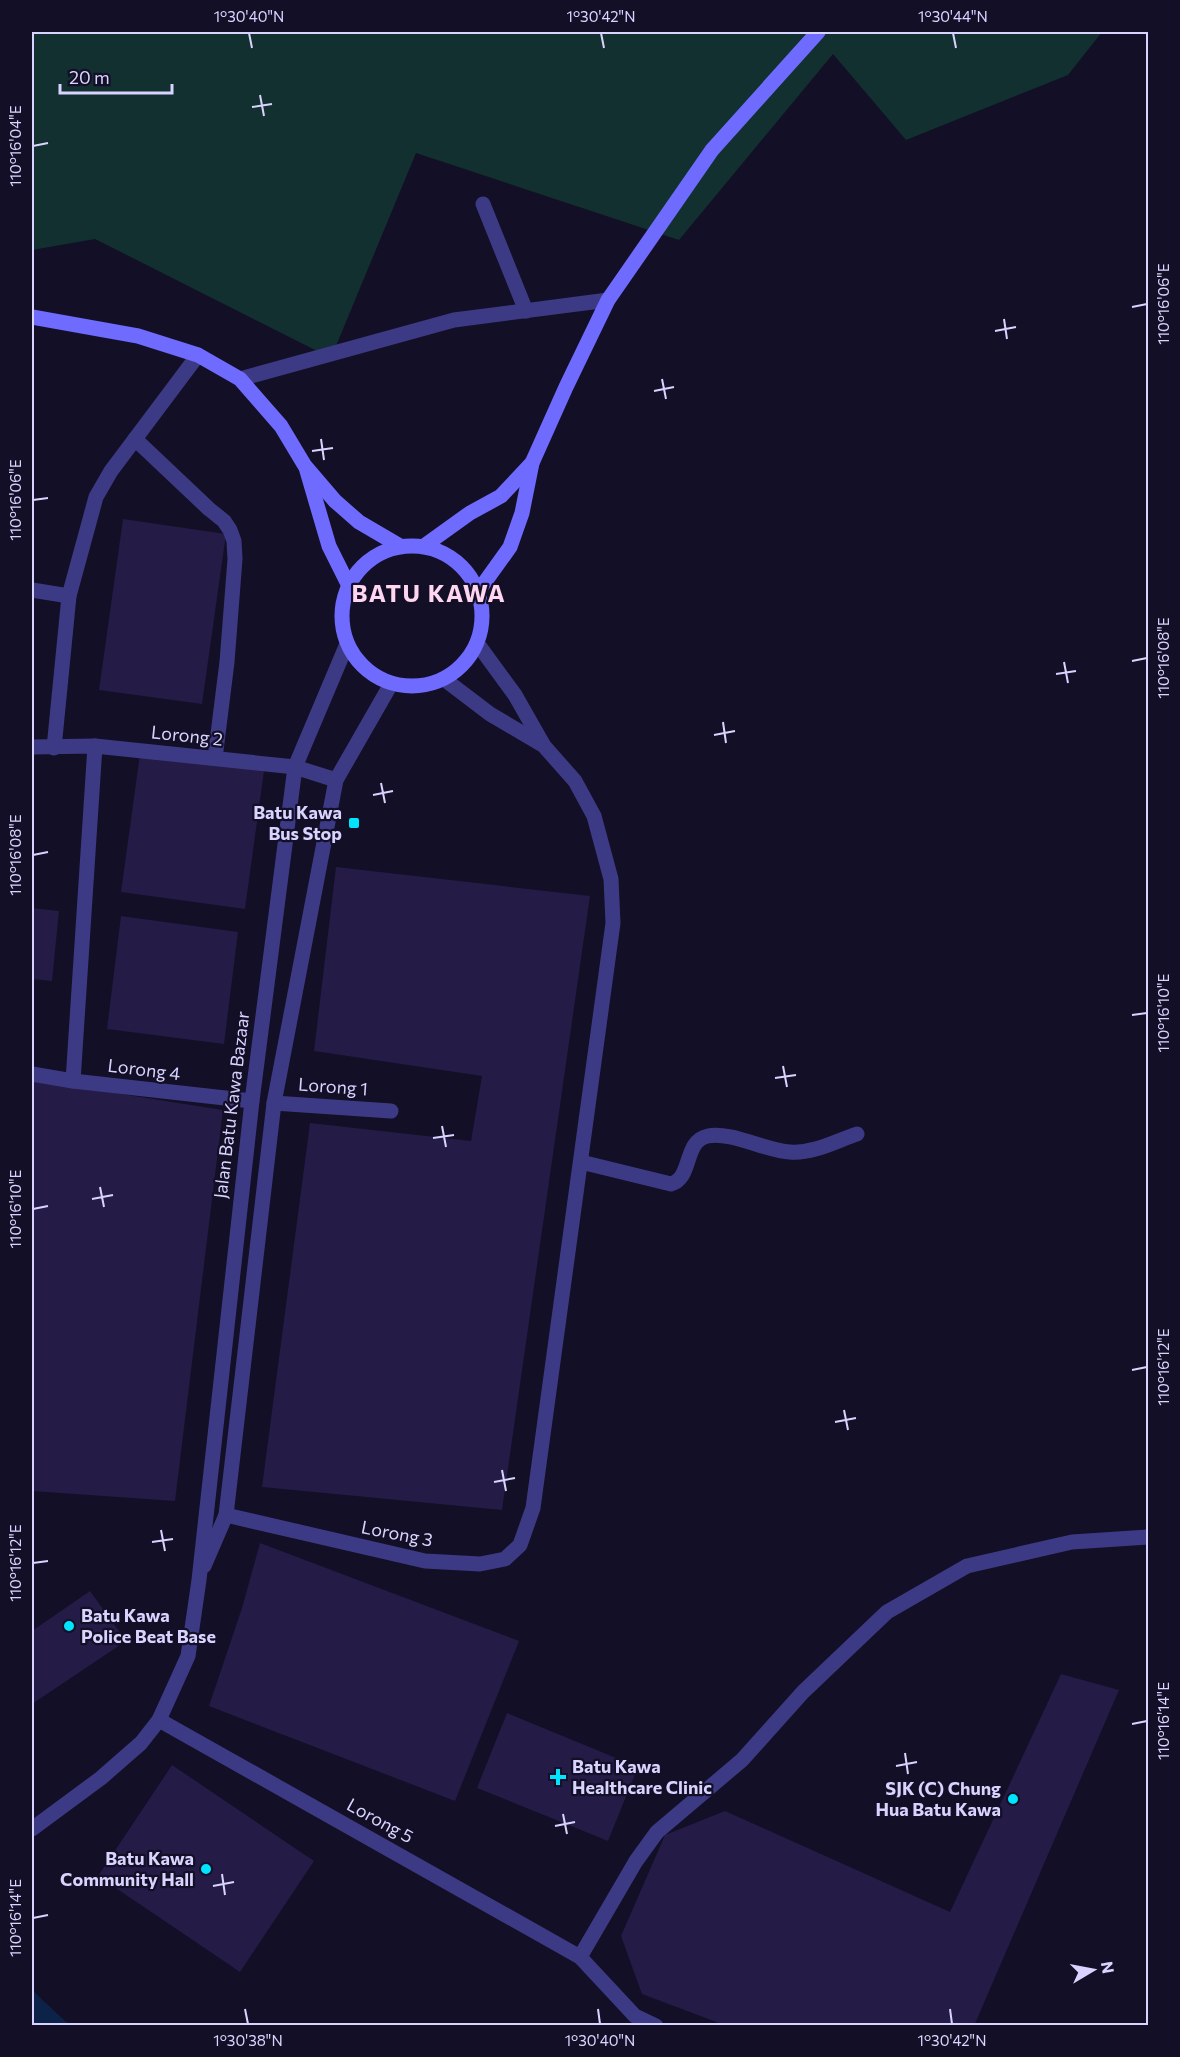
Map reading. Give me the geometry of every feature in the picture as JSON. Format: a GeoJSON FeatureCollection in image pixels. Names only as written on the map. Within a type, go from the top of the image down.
{"type":"FeatureCollection","features":[{"type":"Feature","properties":{"kind":"street"},"geometry":{"type":"LineString","coordinates":[[477,593],[510,547],[522,513],[531,463],[608,300],[712,150],[818,32]]}},
{"type":"Feature","properties":{"kind":"street"},"geometry":{"type":"LineString","coordinates":[[483,204],[526,310]]}},
{"type":"Feature","properties":{"kind":"street"},"geometry":{"type":"LineString","coordinates":[[240,379],[454,320],[608,300]]}},
{"type":"Feature","properties":{"kind":"street"},"geometry":{"type":"LineString","coordinates":[[32,317],[138,336],[198,355],[240,379],[281,426],[305,466],[335,501],[359,522],[400,546]]}},
{"type":"Feature","properties":{"kind":"street"},"geometry":{"type":"LineString","coordinates":[[54,748],[69,596],[96,497],[111,471],[198,355]]}},
{"type":"Feature","properties":{"kind":"street"},"geometry":{"type":"LineString","coordinates":[[135,439],[224,521],[234,541],[235,559],[227,662],[215,758]]}},
{"type":"Feature","properties":{"kind":"street"},"geometry":{"type":"LineString","coordinates":[[424,546],[470,513],[501,496],[531,463]]}},
{"type":"Feature","properties":{"kind":"street"},"geometry":{"type":"LineString","coordinates":[[305,466],[329,546],[348,584]]}},
{"type":"Feature","properties":{"kind":"street"},"geometry":{"type":"LineString","coordinates":[[400,546],[424,546],[444,553],[459,564],[472,580],[481,602],[482,619],[477,643],[464,664],[444,679],[416,687],[391,684],[367,672],[347,644],[341,607],[348,584],[366,561],[400,546]]}},
{"type":"Feature","properties":{"kind":"street"},"geometry":{"type":"LineString","coordinates":[[32,590],[69,596]]}},
{"type":"Feature","properties":{"kind":"street"},"geometry":{"type":"LineString","coordinates":[[477,643],[515,695],[544,746]]}},
{"type":"Feature","properties":{"kind":"street","name":"Jalan Batu Kawa Bazaar"},"geometry":{"type":"LineString","coordinates":[[32,1829],[101,1778],[141,1743],[159,1720],[188,1656],[199,1580],[252,1101],[296,767],[347,644]]}},
{"type":"Feature","properties":{"kind":"street"},"geometry":{"type":"LineString","coordinates":[[444,679],[490,714],[544,746]]}},
{"type":"Feature","properties":{"kind":"street","name":"Jalan Batu Kawa Bazaar"},"geometry":{"type":"LineString","coordinates":[[199,1580],[226,1515],[274,1103],[336,780],[391,684]]}},
{"type":"Feature","properties":{"kind":"street"},"geometry":{"type":"LineString","coordinates":[[73,1081],[95,746]]}},
{"type":"Feature","properties":{"kind":"street","name":"Lorong 2"},"geometry":{"type":"LineString","coordinates":[[32,747],[95,746],[215,758],[296,767],[336,780]]}},
{"type":"Feature","properties":{"kind":"street","name":"Lorong 3"},"geometry":{"type":"LineString","coordinates":[[226,1515],[425,1561],[480,1564],[505,1559],[520,1545],[533,1509],[613,923],[611,879],[594,816],[575,781],[544,746]]}},
{"type":"Feature","properties":{"kind":"street","name":"Lorong 4"},"geometry":{"type":"LineString","coordinates":[[32,1074],[73,1081],[252,1101]]}},
{"type":"Feature","properties":{"kind":"street","name":"Lorong 1"},"geometry":{"type":"LineString","coordinates":[[274,1103],[391,1111]]}},
{"type":"Feature","properties":{"kind":"street"},"geometry":{"type":"LineString","coordinates":[[580,1162],[671,1184],[678,1182],[683,1176],[696,1142],[704,1137],[718,1135],[790,1152],[820,1148],[857,1134]]}},
{"type":"Feature","properties":{"kind":"street"},"geometry":{"type":"LineString","coordinates":[[580,1957],[636,1861],[657,1832],[742,1760],[803,1692],[887,1612],[968,1566],[1072,1542],[1149,1537]]}},
{"type":"Feature","properties":{"kind":"street","name":"Lorong 5"},"geometry":{"type":"LineString","coordinates":[[159,1720],[580,1957],[635,2016],[656,2025]]}},
{"type":"Feature","properties":{"kind":"green space"},"geometry":{"type":"Polygon","coordinates":[[[32,32],[1102,32],[1068,75],[906,140],[833,54],[679,240],[416,153],[331,358],[95,239],[32,250],[32,32]]]}},
{"type":"Feature","properties":{"kind":"water"},"geometry":{"type":"Polygon","coordinates":[[[32,1990],[65,2021],[71,2025],[32,2025],[32,1990]]]}},
{"type":"Feature","properties":{"kind":"building"},"geometry":{"type":"Polygon","coordinates":[[[123,519],[226,534],[202,704],[99,690],[123,519]]]}},
{"type":"Feature","properties":{"kind":"building"},"geometry":{"type":"Polygon","coordinates":[[[140,754],[264,771],[245,909],[121,892],[140,754]]]}},
{"type":"Feature","properties":{"kind":"building"},"geometry":{"type":"Polygon","coordinates":[[[336,867],[590,896],[502,1510],[262,1487],[310,1123],[471,1141],[482,1076],[314,1051],[336,867]]]}},
{"type":"Feature","properties":{"kind":"building"},"geometry":{"type":"Polygon","coordinates":[[[32,908],[59,911],[52,981],[32,979],[32,908]]]}},
{"type":"Feature","properties":{"kind":"building"},"geometry":{"type":"Polygon","coordinates":[[[121,916],[238,932],[224,1044],[107,1029],[121,916]]]}},
{"type":"Feature","properties":{"kind":"building"},"geometry":{"type":"Polygon","coordinates":[[[32,1080],[223,1110],[175,1501],[32,1491],[32,1080]]]}},
{"type":"Feature","properties":{"kind":"building"},"geometry":{"type":"Polygon","coordinates":[[[260,1543],[519,1641],[455,1801],[209,1706],[242,1608],[260,1543]]]}},
{"type":"Feature","properties":{"kind":"building"},"geometry":{"type":"Polygon","coordinates":[[[90,1591],[126,1641],[32,1704],[32,1631],[90,1591]]]}},
{"type":"Feature","properties":{"kind":"building","name":"SJK (C) Chung Hua Batu Kawa"},"geometry":{"type":"Polygon","coordinates":[[[1061,1674],[1119,1690],[974,2026],[727,2026],[642,1994],[621,1936],[665,1835],[725,1811],[950,1912],[1061,1674]]]}},
{"type":"Feature","properties":{"kind":"building","name":"Batu Kawa Healthcare Clinic"},"geometry":{"type":"Polygon","coordinates":[[[507,1713],[638,1767],[608,1841],[477,1788],[507,1713]]]}},
{"type":"Feature","properties":{"kind":"building","name":"Batu Kawa Community Hall"},"geometry":{"type":"Polygon","coordinates":[[[172,1765],[314,1861],[240,1972],[98,1876],[172,1765]]]}},
{"type":"Feature","properties":{"kind":"place","name":"Batu Kawa Bus Stop"},"geometry":{"type":"Point","coordinates":[354,823]}},
{"type":"Feature","properties":{"kind":"place","name":"Batu Kawa Police Beat Base"},"geometry":{"type":"Point","coordinates":[69,1626]}},
{"type":"Feature","properties":{"kind":"place","name":"Batu Kawa Healthcare Clinic"},"geometry":{"type":"Point","coordinates":[558,1777]}},
{"type":"Feature","properties":{"kind":"place","name":"SJK (C) Chung Hua Batu Kawa"},"geometry":{"type":"Point","coordinates":[1013,1799]}},
{"type":"Feature","properties":{"kind":"place","name":"Batu Kawa Community Hall"},"geometry":{"type":"Point","coordinates":[206,1869]}},
{"type":"Feature","properties":{"kind":"district","name":"BATU KAWA"},"geometry":{"type":"Point","coordinates":[429,594]}}]}
